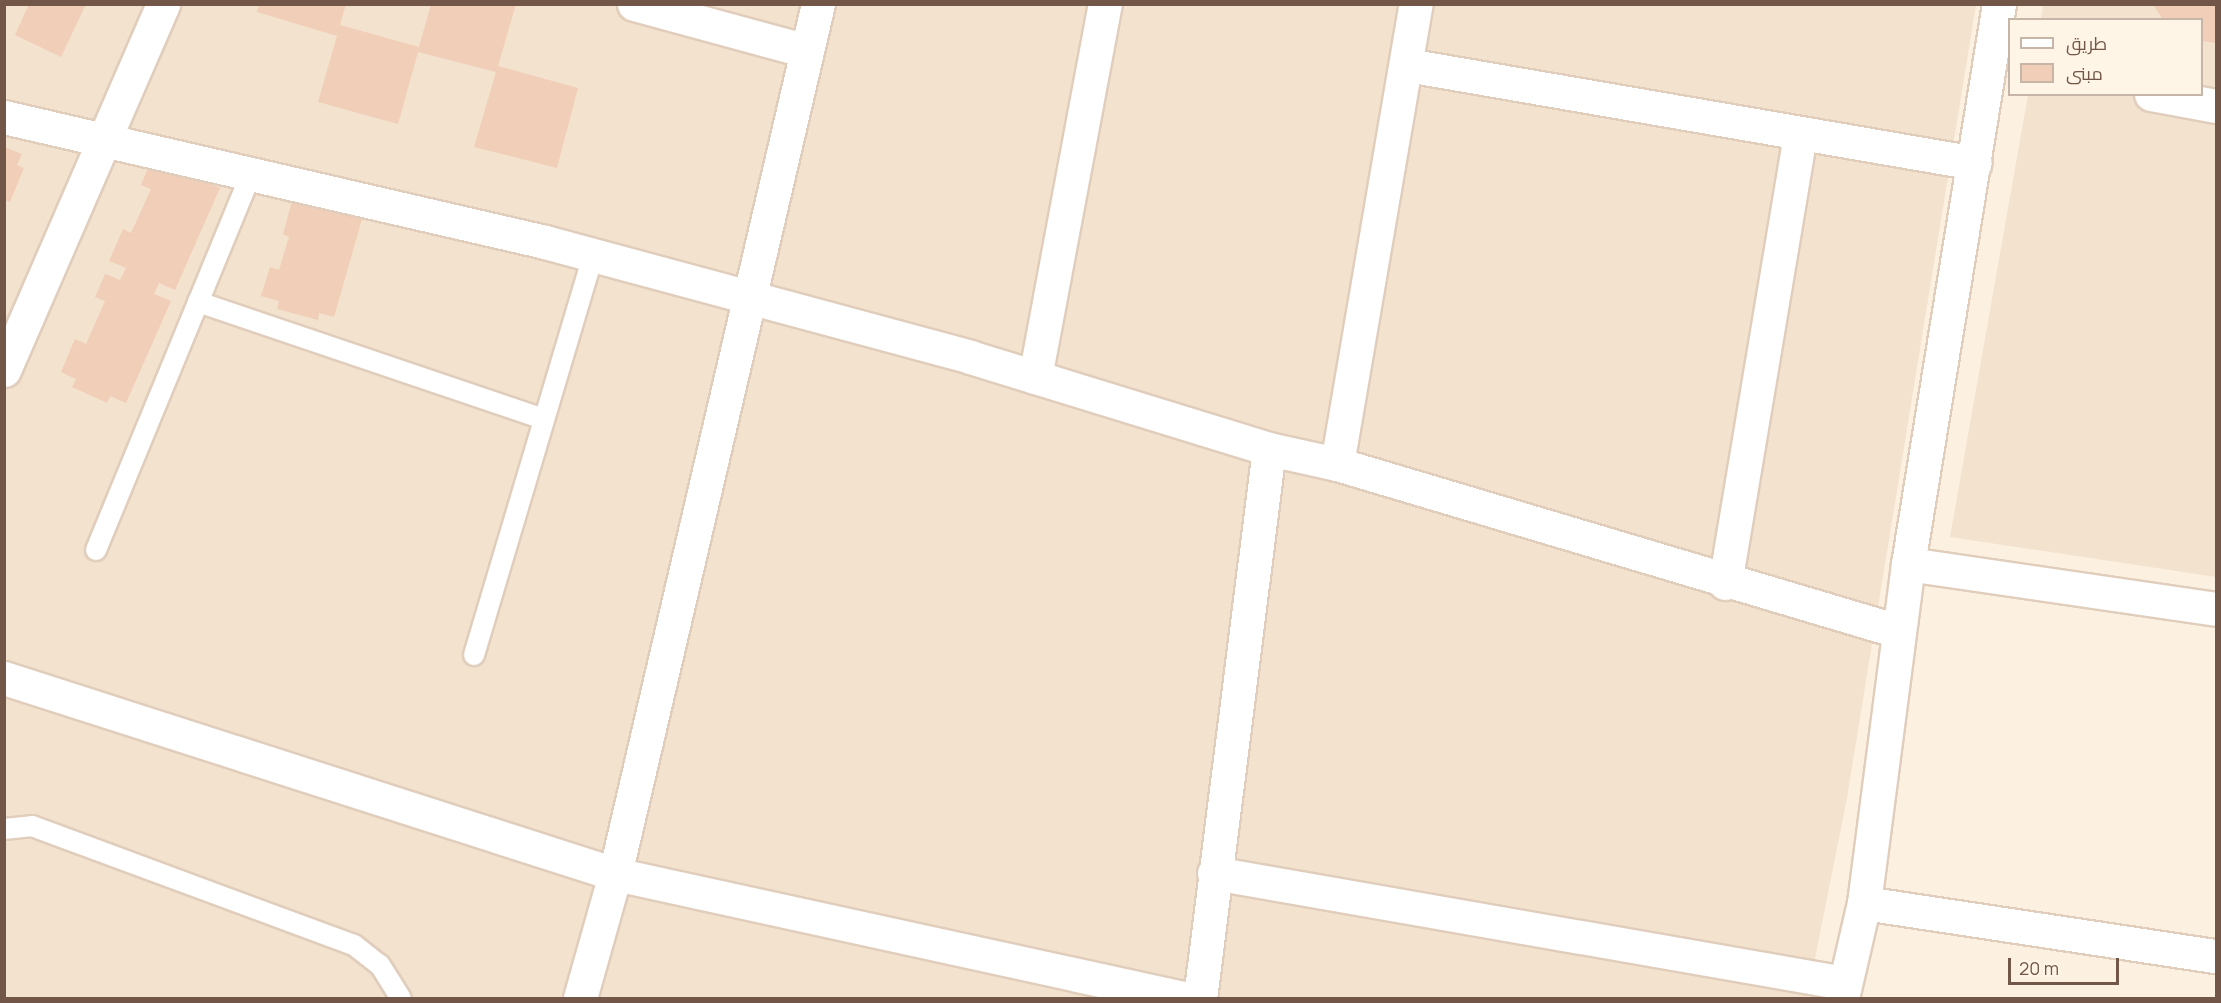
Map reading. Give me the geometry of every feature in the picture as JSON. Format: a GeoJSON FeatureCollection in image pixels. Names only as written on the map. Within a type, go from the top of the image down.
{"type":"FeatureCollection","features":[{"type":"Feature","properties":{"kind":"street"},"geometry":{"type":"LineString","coordinates":[[4,370],[164,4]]}},
{"type":"Feature","properties":{"kind":"street"},"geometry":{"type":"LineString","coordinates":[[634,4],[807,51]]}},
{"type":"Feature","properties":{"kind":"street"},"geometry":{"type":"LineString","coordinates":[[580,999],[615,874],[751,301],[818,4]]}},
{"type":"Feature","properties":{"kind":"street"},"geometry":{"type":"LineString","coordinates":[[1035,377],[1105,4]]}},
{"type":"Feature","properties":{"kind":"street"},"geometry":{"type":"LineString","coordinates":[[1337,464],[1416,4]]}},
{"type":"Feature","properties":{"kind":"street"},"geometry":{"type":"LineString","coordinates":[[1214,873],[1843,991],[1864,903],[1908,564],[1975,163],[2000,68],[1999,4]]}},
{"type":"Feature","properties":{"kind":"street"},"geometry":{"type":"LineString","coordinates":[[1407,65],[1975,163]]}},
{"type":"Feature","properties":{"kind":"street"},"geometry":{"type":"LineString","coordinates":[[2162,96],[2217,106]]}},
{"type":"Feature","properties":{"kind":"street"},"geometry":{"type":"LineString","coordinates":[[4,117],[252,172],[593,256],[1035,377],[1269,449],[1337,464],[1725,583],[1898,631]]}},
{"type":"Feature","properties":{"kind":"street"},"geometry":{"type":"LineString","coordinates":[[1725,583],[1800,133]]}},
{"type":"Feature","properties":{"kind":"street"},"geometry":{"type":"LineString","coordinates":[[1200,999],[1269,449]]}},
{"type":"Feature","properties":{"kind":"street"},"geometry":{"type":"LineString","coordinates":[[1908,564],[2217,609]]}},
{"type":"Feature","properties":{"kind":"street"},"geometry":{"type":"LineString","coordinates":[[4,678],[615,874],[1183,999]]}},
{"type":"Feature","properties":{"kind":"street"},"geometry":{"type":"LineString","coordinates":[[1864,903],[2217,956]]}},
{"type":"Feature","properties":{"kind":"lane"},"geometry":{"type":"LineString","coordinates":[[96,550],[252,172]]}},
{"type":"Feature","properties":{"kind":"lane"},"geometry":{"type":"LineString","coordinates":[[474,655],[593,256]]}},
{"type":"Feature","properties":{"kind":"lane"},"geometry":{"type":"LineString","coordinates":[[198,302],[544,419]]}},
{"type":"Feature","properties":{"kind":"lane"},"geometry":{"type":"LineString","coordinates":[[4,829],[32,826],[354,945],[380,965],[401,999]]}},
{"type":"Feature","properties":{"kind":"shaded area"},"geometry":{"type":"Polygon","coordinates":[[[5,5],[1976,5],[1847,798],[1807,998],[5,998],[5,5]]]}},
{"type":"Feature","properties":{"kind":"shaded area"},"geometry":{"type":"Polygon","coordinates":[[[2043,5],[2216,5],[2216,577],[1950,537],[2028,96],[2203,96],[2203,18],[2041,18],[2043,5]]]}},
{"type":"Feature","properties":{"kind":"building"},"geometry":{"type":"Polygon","coordinates":[[[29,4],[86,4],[61,57],[15,35],[29,4]]]}},
{"type":"Feature","properties":{"kind":"building"},"geometry":{"type":"Polygon","coordinates":[[[259,4],[346,4],[340,25],[419,47],[431,4],[516,4],[498,66],[578,88],[557,168],[474,147],[496,72],[418,52],[398,124],[318,102],[337,36],[257,12],[259,4]]]}},
{"type":"Feature","properties":{"kind":"building"},"geometry":{"type":"Polygon","coordinates":[[[2153,4],[2216,4],[2216,43],[2203,41],[2203,18],[2162,18],[2153,4]]]}},
{"type":"Feature","properties":{"kind":"building"},"geometry":{"type":"Polygon","coordinates":[[[4,147],[22,154],[17,165],[24,168],[10,202],[4,200],[4,147]]]}},
{"type":"Feature","properties":{"kind":"building"},"geometry":{"type":"Polygon","coordinates":[[[151,161],[204,177],[203,181],[220,188],[175,290],[159,283],[154,294],[171,301],[126,403],[110,396],[107,403],[72,387],[76,379],[61,372],[75,339],[86,344],[105,301],[95,297],[105,274],[120,280],[126,268],[109,261],[123,229],[131,233],[151,189],[141,185],[151,161]]]}},
{"type":"Feature","properties":{"kind":"building"},"geometry":{"type":"Polygon","coordinates":[[[294,194],[364,212],[334,317],[319,313],[318,320],[277,309],[279,301],[261,296],[270,267],[279,270],[289,237],[283,234],[294,194]]]}}]}
